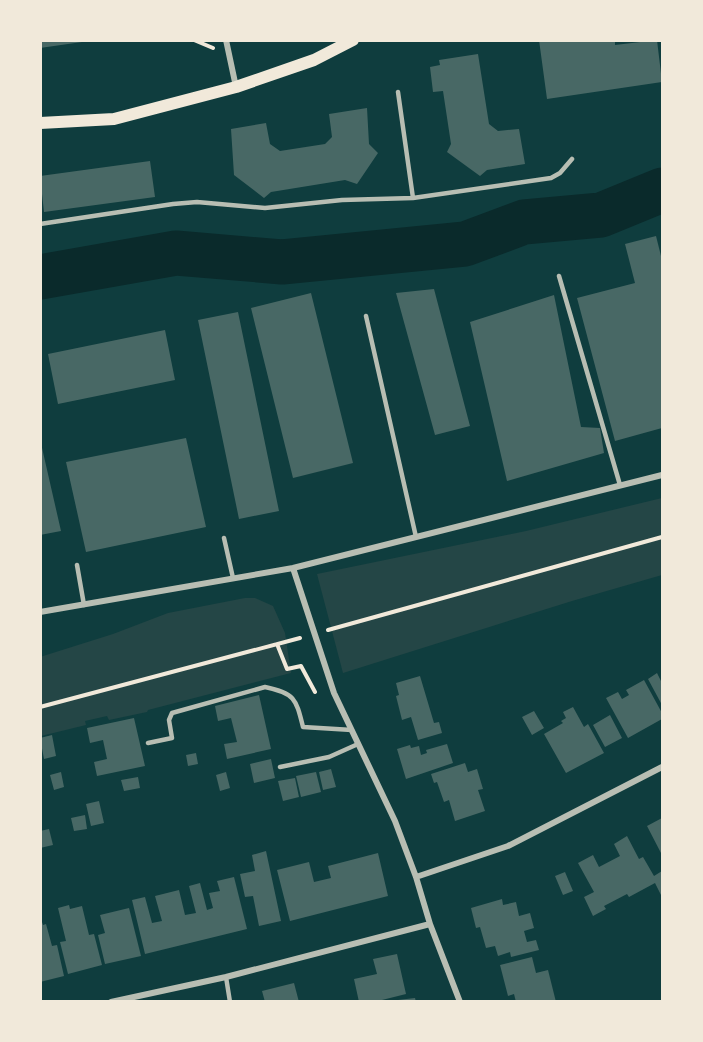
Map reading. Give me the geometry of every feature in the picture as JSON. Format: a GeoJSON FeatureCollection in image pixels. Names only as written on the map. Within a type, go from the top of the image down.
{"type":"FeatureCollection","features":[{"type":"Feature","properties":{"kind":"main road"},"geometry":{"type":"LineString","coordinates":[[40,123],[114,119],[236,87],[314,60],[353,40]]}},
{"type":"Feature","properties":{"kind":"street"},"geometry":{"type":"LineString","coordinates":[[226,40],[236,87]]}},
{"type":"Feature","properties":{"kind":"street"},"geometry":{"type":"LineString","coordinates":[[40,612],[293,568],[663,475]]}},
{"type":"Feature","properties":{"kind":"street"},"geometry":{"type":"LineString","coordinates":[[293,568],[331,684],[395,821],[459,1002]]}},
{"type":"Feature","properties":{"kind":"street"},"geometry":{"type":"LineString","coordinates":[[416,877],[508,846],[663,767]]}},
{"type":"Feature","properties":{"kind":"street"},"geometry":{"type":"LineString","coordinates":[[111,1002],[226,977],[430,924]]}},
{"type":"Feature","properties":{"kind":"lane"},"geometry":{"type":"LineString","coordinates":[[398,92],[413,198]]}},
{"type":"Feature","properties":{"kind":"lane"},"geometry":{"type":"LineString","coordinates":[[40,224],[197,202],[265,208],[342,200],[413,198],[551,178],[560,173],[572,159]]}},
{"type":"Feature","properties":{"kind":"lane"},"geometry":{"type":"LineString","coordinates":[[559,276],[621,485]]}},
{"type":"Feature","properties":{"kind":"lane"},"geometry":{"type":"LineString","coordinates":[[366,316],[416,537]]}},
{"type":"Feature","properties":{"kind":"lane"},"geometry":{"type":"LineString","coordinates":[[224,538],[233,578]]}},
{"type":"Feature","properties":{"kind":"lane"},"geometry":{"type":"LineString","coordinates":[[77,565],[84,605]]}},
{"type":"Feature","properties":{"kind":"lane"},"geometry":{"type":"LineString","coordinates":[[148,743],[172,738],[169,720],[172,713],[265,687],[290,695],[297,702],[303,727],[352,730]]}},
{"type":"Feature","properties":{"kind":"lane"},"geometry":{"type":"LineString","coordinates":[[280,767],[329,756],[358,744]]}},
{"type":"Feature","properties":{"kind":"lane"},"geometry":{"type":"LineString","coordinates":[[226,977],[230,1002]]}},
{"type":"Feature","properties":{"kind":"path"},"geometry":{"type":"LineString","coordinates":[[353,624],[663,537]]}},
{"type":"Feature","properties":{"kind":"path"},"geometry":{"type":"LineString","coordinates":[[40,707],[277,644],[287,669],[301,666],[315,692]]}},
{"type":"Feature","properties":{"kind":"shaded area"},"geometry":{"type":"Polygon","coordinates":[[[662,498],[662,575],[343,673],[317,574],[526,531],[662,498]]]}},
{"type":"Feature","properties":{"kind":"shaded area"},"geometry":{"type":"Polygon","coordinates":[[[255,598],[273,606],[285,633],[291,673],[147,712],[109,720],[107,716],[85,721],[86,725],[41,736],[40,657],[113,634],[168,613],[255,598]]]}},
{"type":"Feature","properties":{"kind":"building"},"geometry":{"type":"Polygon","coordinates":[[[40,40],[82,40],[82,42],[40,48],[40,40]]]}},
{"type":"Feature","properties":{"kind":"building"},"geometry":{"type":"Polygon","coordinates":[[[539,40],[615,40],[615,45],[657,40],[662,82],[547,99],[539,40]]]}},
{"type":"Feature","properties":{"kind":"building"},"geometry":{"type":"Polygon","coordinates":[[[478,54],[489,124],[498,131],[519,129],[525,164],[487,170],[480,176],[447,152],[451,144],[443,91],[433,92],[430,67],[440,65],[439,60],[478,54]]]}},
{"type":"Feature","properties":{"kind":"building"},"geometry":{"type":"Polygon","coordinates":[[[367,108],[369,144],[378,153],[357,184],[345,180],[271,192],[264,198],[234,175],[231,129],[266,123],[270,144],[280,151],[325,144],[332,137],[329,114],[367,108]]]}},
{"type":"Feature","properties":{"kind":"building"},"geometry":{"type":"Polygon","coordinates":[[[150,161],[155,197],[44,212],[40,176],[150,161]]]}},
{"type":"Feature","properties":{"kind":"building"},"geometry":{"type":"Polygon","coordinates":[[[656,236],[662,260],[662,428],[615,441],[577,298],[635,283],[625,244],[656,236]]]}},
{"type":"Feature","properties":{"kind":"building"},"geometry":{"type":"Polygon","coordinates":[[[434,289],[470,426],[435,435],[396,293],[434,289]]]}},
{"type":"Feature","properties":{"kind":"building"},"geometry":{"type":"Polygon","coordinates":[[[311,293],[353,463],[293,478],[251,308],[311,293]]]}},
{"type":"Feature","properties":{"kind":"building"},"geometry":{"type":"Polygon","coordinates":[[[554,295],[581,427],[600,428],[604,453],[507,481],[470,322],[554,295]]]}},
{"type":"Feature","properties":{"kind":"building"},"geometry":{"type":"Polygon","coordinates":[[[238,312],[279,511],[239,519],[198,320],[238,312]]]}},
{"type":"Feature","properties":{"kind":"building"},"geometry":{"type":"Polygon","coordinates":[[[165,330],[175,380],[58,404],[48,354],[165,330]]]}},
{"type":"Feature","properties":{"kind":"building"},"geometry":{"type":"Polygon","coordinates":[[[186,438],[206,527],[86,552],[66,462],[186,438]]]}},
{"type":"Feature","properties":{"kind":"building"},"geometry":{"type":"Polygon","coordinates":[[[40,439],[61,531],[40,535],[40,439]]]}},
{"type":"Feature","properties":{"kind":"building"},"geometry":{"type":"Polygon","coordinates":[[[657,673],[662,683],[662,705],[648,679],[657,673]]]}},
{"type":"Feature","properties":{"kind":"building"},"geometry":{"type":"Polygon","coordinates":[[[420,676],[434,723],[439,722],[442,733],[418,740],[411,717],[402,720],[396,696],[399,695],[396,683],[420,676]]]}},
{"type":"Feature","properties":{"kind":"building"},"geometry":{"type":"Polygon","coordinates":[[[644,680],[662,713],[662,719],[628,738],[606,698],[618,692],[622,699],[629,695],[626,690],[644,680]]]}},
{"type":"Feature","properties":{"kind":"building"},"geometry":{"type":"Polygon","coordinates":[[[259,695],[271,749],[227,759],[224,744],[237,742],[231,718],[218,721],[215,706],[259,695]]]}},
{"type":"Feature","properties":{"kind":"building"},"geometry":{"type":"Polygon","coordinates":[[[573,707],[584,727],[588,724],[604,753],[566,773],[544,734],[563,723],[561,721],[566,718],[563,712],[573,707]]]}},
{"type":"Feature","properties":{"kind":"building"},"geometry":{"type":"Polygon","coordinates":[[[534,711],[544,728],[532,735],[522,717],[534,711]]]}},
{"type":"Feature","properties":{"kind":"building"},"geometry":{"type":"Polygon","coordinates":[[[610,715],[622,738],[605,747],[593,725],[610,715]]]}},
{"type":"Feature","properties":{"kind":"building"},"geometry":{"type":"Polygon","coordinates":[[[134,718],[145,766],[97,776],[94,762],[107,759],[103,740],[90,743],[87,728],[134,718]]]}},
{"type":"Feature","properties":{"kind":"building"},"geometry":{"type":"Polygon","coordinates":[[[52,735],[56,756],[44,759],[40,738],[52,735]]]}},
{"type":"Feature","properties":{"kind":"building"},"geometry":{"type":"Polygon","coordinates":[[[447,744],[453,763],[406,779],[397,749],[410,745],[411,748],[419,746],[421,755],[427,753],[426,750],[447,744]]]}},
{"type":"Feature","properties":{"kind":"building"},"geometry":{"type":"Polygon","coordinates":[[[196,753],[198,764],[188,766],[186,755],[196,753]]]}},
{"type":"Feature","properties":{"kind":"building"},"geometry":{"type":"Polygon","coordinates":[[[271,759],[275,778],[254,783],[250,764],[271,759]]]}},
{"type":"Feature","properties":{"kind":"building"},"geometry":{"type":"Polygon","coordinates":[[[465,763],[468,772],[477,769],[483,789],[478,790],[485,811],[455,821],[449,800],[444,802],[437,782],[434,783],[431,774],[465,763]]]}},
{"type":"Feature","properties":{"kind":"building"},"geometry":{"type":"Polygon","coordinates":[[[331,769],[336,787],[323,790],[319,772],[331,769]]]}},
{"type":"Feature","properties":{"kind":"building"},"geometry":{"type":"Polygon","coordinates":[[[61,772],[64,787],[54,790],[50,775],[61,772]]]}},
{"type":"Feature","properties":{"kind":"building"},"geometry":{"type":"Polygon","coordinates":[[[226,772],[230,788],[220,791],[216,775],[226,772]]]}},
{"type":"Feature","properties":{"kind":"building"},"geometry":{"type":"Polygon","coordinates":[[[316,772],[321,792],[301,797],[296,776],[316,772]]]}},
{"type":"Feature","properties":{"kind":"building"},"geometry":{"type":"Polygon","coordinates":[[[138,777],[140,788],[124,791],[121,780],[138,777]]]}},
{"type":"Feature","properties":{"kind":"building"},"geometry":{"type":"Polygon","coordinates":[[[295,778],[299,797],[283,801],[278,781],[295,778]]]}},
{"type":"Feature","properties":{"kind":"building"},"geometry":{"type":"Polygon","coordinates":[[[99,801],[104,823],[91,826],[86,804],[99,801]]]}},
{"type":"Feature","properties":{"kind":"building"},"geometry":{"type":"Polygon","coordinates":[[[85,815],[87,829],[74,831],[71,818],[85,815]]]}},
{"type":"Feature","properties":{"kind":"building"},"geometry":{"type":"Polygon","coordinates":[[[662,818],[662,855],[647,826],[662,818]]]}},
{"type":"Feature","properties":{"kind":"building"},"geometry":{"type":"Polygon","coordinates":[[[49,829],[53,845],[40,848],[40,831],[49,829]]]}},
{"type":"Feature","properties":{"kind":"building"},"geometry":{"type":"Polygon","coordinates":[[[627,836],[639,859],[643,857],[654,876],[662,871],[662,897],[655,883],[629,897],[627,894],[604,906],[606,909],[593,916],[584,897],[594,892],[578,863],[593,855],[599,867],[620,856],[614,844],[627,836]]]}},
{"type":"Feature","properties":{"kind":"building"},"geometry":{"type":"Polygon","coordinates":[[[266,851],[281,921],[259,926],[253,896],[245,897],[240,874],[255,871],[252,855],[266,851]]]}},
{"type":"Feature","properties":{"kind":"building"},"geometry":{"type":"Polygon","coordinates":[[[378,853],[388,896],[290,921],[277,870],[309,862],[314,882],[331,878],[328,866],[378,853]]]}},
{"type":"Feature","properties":{"kind":"building"},"geometry":{"type":"Polygon","coordinates":[[[565,872],[573,891],[563,895],[555,876],[565,872]]]}},
{"type":"Feature","properties":{"kind":"building"},"geometry":{"type":"Polygon","coordinates":[[[234,877],[247,929],[145,954],[132,900],[145,897],[152,923],[162,921],[155,896],[179,890],[185,915],[196,913],[189,886],[200,883],[207,910],[213,908],[209,893],[220,891],[217,881],[234,877]]]}},
{"type":"Feature","properties":{"kind":"building"},"geometry":{"type":"Polygon","coordinates":[[[502,899],[503,905],[516,902],[519,916],[530,913],[534,928],[524,931],[527,942],[536,940],[539,950],[511,957],[510,952],[498,956],[495,946],[486,948],[480,927],[476,928],[471,908],[502,899]]]}},
{"type":"Feature","properties":{"kind":"building"},"geometry":{"type":"Polygon","coordinates":[[[69,905],[70,909],[82,906],[89,935],[94,934],[102,965],[68,974],[60,942],[66,941],[58,908],[69,905]]]}},
{"type":"Feature","properties":{"kind":"building"},"geometry":{"type":"Polygon","coordinates":[[[129,908],[141,956],[105,964],[98,935],[105,933],[100,915],[129,908]]]}},
{"type":"Feature","properties":{"kind":"building"},"geometry":{"type":"Polygon","coordinates":[[[41,919],[43,925],[46,924],[52,946],[57,945],[64,976],[40,982],[41,919]]]}},
{"type":"Feature","properties":{"kind":"building"},"geometry":{"type":"Polygon","coordinates":[[[397,954],[406,994],[374,1002],[359,1002],[354,979],[377,974],[373,959],[397,954]]]}},
{"type":"Feature","properties":{"kind":"building"},"geometry":{"type":"Polygon","coordinates":[[[532,957],[536,973],[548,970],[556,1002],[516,1002],[514,994],[508,996],[500,965],[532,957]]]}},
{"type":"Feature","properties":{"kind":"building"},"geometry":{"type":"Polygon","coordinates":[[[294,983],[299,1002],[265,1002],[262,991],[294,983]]]}},
{"type":"Feature","properties":{"kind":"building"},"geometry":{"type":"Polygon","coordinates":[[[415,998],[416,1002],[398,1002],[398,1000],[415,998]]]}},
{"type":"Feature","properties":{"kind":"waterway"},"geometry":{"type":"LineString","coordinates":[[40,277],[176,253],[282,262],[465,244],[524,222],[601,215],[662,190]]}}]}
